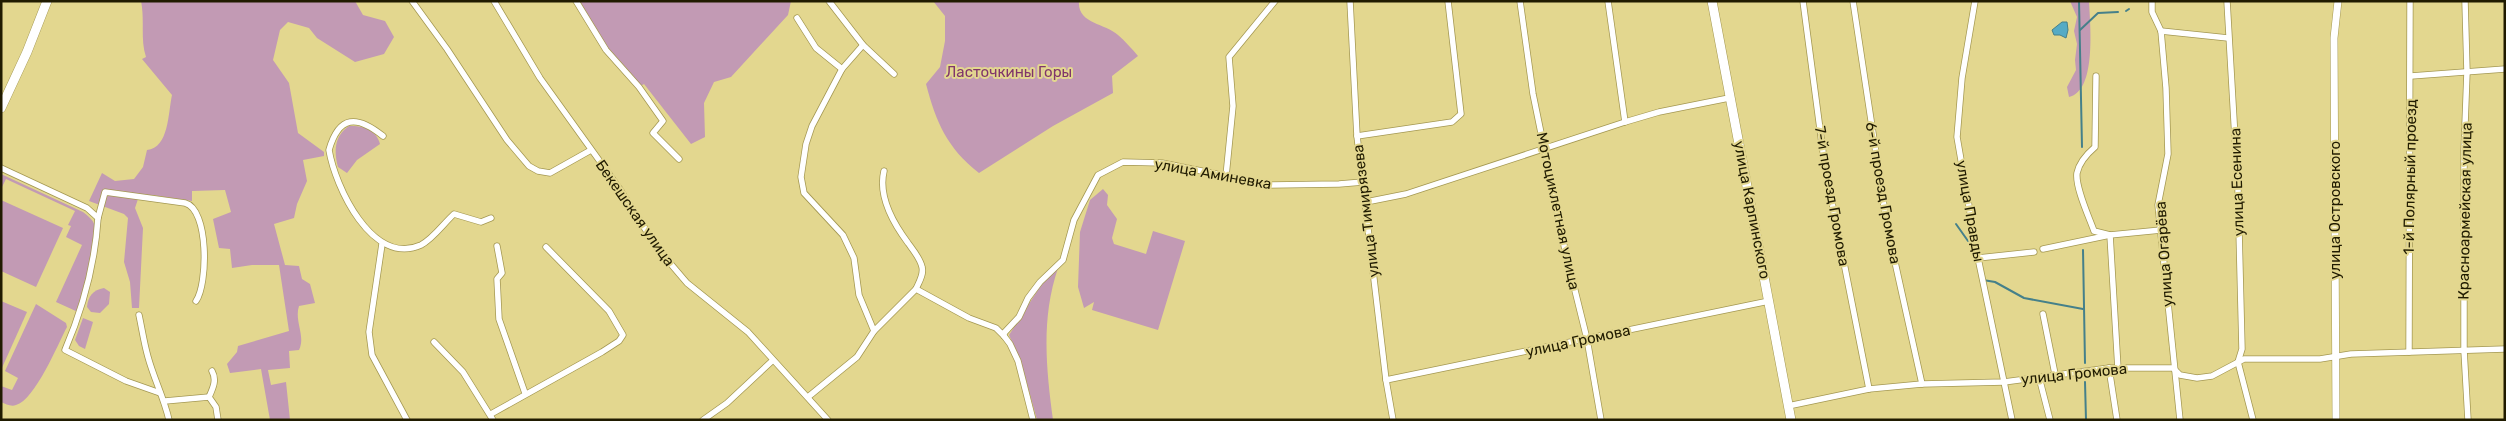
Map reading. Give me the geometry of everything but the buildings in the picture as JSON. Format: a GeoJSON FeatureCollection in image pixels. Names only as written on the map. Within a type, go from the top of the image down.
{"type":"FeatureCollection","features":[{"type":"Feature","properties":{"kind":"main road"},"geometry":{"type":"LineString","coordinates":[[1,108],[4,96],[47,1]]}},
{"type":"Feature","properties":{"kind":"main road","name":"улица Карпинского"},"geometry":{"type":"LineString","coordinates":[[1712,1],[1790,420]]}},
{"type":"Feature","properties":{"kind":"street"},"geometry":{"type":"LineString","coordinates":[[412,1],[447,49],[507,140],[526,164],[538,171],[550,172],[591,150]]}},
{"type":"Feature","properties":{"kind":"street","name":"Бекешская улица"},"geometry":{"type":"LineString","coordinates":[[494,1],[540,78],[619,188],[658,249],[687,283],[748,332],[772,361],[828,420]]}},
{"type":"Feature","properties":{"kind":"street"},"geometry":{"type":"LineString","coordinates":[[576,1],[606,50],[639,87],[663,122],[653,133],[679,159]]}},
{"type":"Feature","properties":{"kind":"street"},"geometry":{"type":"LineString","coordinates":[[829,1],[863,45],[894,74]]}},
{"type":"Feature","properties":{"kind":"street"},"geometry":{"type":"LineString","coordinates":[[1226,176],[1233,106],[1229,58],[1275,1]]}},
{"type":"Feature","properties":{"kind":"street","name":"улица Тимирязева"},"geometry":{"type":"LineString","coordinates":[[1350,1],[1357,136],[1386,380],[1393,420]]}},
{"type":"Feature","properties":{"kind":"street"},"geometry":{"type":"LineString","coordinates":[[1357,136],[1452,122],[1461,114],[1448,1]]}},
{"type":"Feature","properties":{"kind":"street","name":"Мотоциклетная улица"},"geometry":{"type":"LineString","coordinates":[[1520,1],[1533,94],[1565,250],[1587,339],[1601,420]]}},
{"type":"Feature","properties":{"kind":"street"},"geometry":{"type":"LineString","coordinates":[[1608,1],[1625,122]]}},
{"type":"Feature","properties":{"kind":"street","name":"7-й проезд Громова"},"geometry":{"type":"LineString","coordinates":[[1803,1],[1825,168],[1869,388]]}},
{"type":"Feature","properties":{"kind":"street","name":"6-й проезд Громова"},"geometry":{"type":"LineString","coordinates":[[1853,1],[1887,226],[1922,384]]}},
{"type":"Feature","properties":{"kind":"street","name":"улица Правды"},"geometry":{"type":"LineString","coordinates":[[1975,1],[1962,78],[1957,138],[1978,258],[2012,420]]}},
{"type":"Feature","properties":{"kind":"street","name":"улица Огарёва"},"geometry":{"type":"LineString","coordinates":[[2152,1],[2152,12],[2161,31],[2168,154],[2158,205],[2180,420]]}},
{"type":"Feature","properties":{"kind":"street","name":"улица Есенина"},"geometry":{"type":"LineString","coordinates":[[2227,1],[2238,190],[2242,349],[2238,362]]}},
{"type":"Feature","properties":{"kind":"street","name":"улица Островского"},"geometry":{"type":"LineString","coordinates":[[2336,420],[2334,38],[2338,1]]}},
{"type":"Feature","properties":{"kind":"street","name":"1-й Полярный проезд"},"geometry":{"type":"LineString","coordinates":[[2409,352],[2412,76],[2410,1]]}},
{"type":"Feature","properties":{"kind":"street","name":"Красноармейская улица"},"geometry":{"type":"LineString","coordinates":[[2465,1],[2467,72],[2463,232],[2464,350],[2468,420]]}},
{"type":"Feature","properties":{"kind":"street"},"geometry":{"type":"LineString","coordinates":[[797,18],[816,48],[842,69]]}},
{"type":"Feature","properties":{"kind":"street"},"geometry":{"type":"LineString","coordinates":[[2161,31],[2228,38]]}},
{"type":"Feature","properties":{"kind":"street"},"geometry":{"type":"LineString","coordinates":[[863,45],[842,69],[812,126],[806,144],[801,177],[804,192],[843,235],[854,258],[859,295],[874,331]]}},
{"type":"Feature","properties":{"kind":"street"},"geometry":{"type":"LineString","coordinates":[[2412,76],[2505,69]]}},
{"type":"Feature","properties":{"kind":"street"},"geometry":{"type":"LineString","coordinates":[[2096,76],[2095,147],[2087,155],[2077,173],[2094,231],[2110,235]]}},
{"type":"Feature","properties":{"kind":"street"},"geometry":{"type":"LineString","coordinates":[[1366,202],[1406,194],[1659,112],[1729,98]]}},
{"type":"Feature","properties":{"kind":"street"},"geometry":{"type":"LineString","coordinates":[[383,136],[367,124],[350,121],[340,126],[329,150],[343,194],[363,225],[382,244],[392,247],[414,247],[422,244],[454,214],[462,214],[481,222],[491,218]]}},
{"type":"Feature","properties":{"kind":"street","name":"улица Аминевка"},"geometry":{"type":"LineString","coordinates":[[1004,336],[1004,332],[1019,317],[1028,298],[1040,282],[1064,260],[1074,220],[1098,175],[1123,162],[1162,163],[1270,185],[1363,182]]}},
{"type":"Feature","properties":{"kind":"street"},"geometry":{"type":"LineString","coordinates":[[1,168],[87,208],[98,218]]}},
{"type":"Feature","properties":{"kind":"street"},"geometry":{"type":"LineString","coordinates":[[808,397],[857,357],[874,331],[916,289],[922,274],[922,265],[898,228],[883,195],[881,187],[884,171]]}},
{"type":"Feature","properties":{"kind":"street"},"geometry":{"type":"LineString","coordinates":[[160,393],[126,381],[65,350],[80,316],[96,245],[98,218],[105,192],[191,205],[199,220],[204,249],[202,286],[196,301]]}},
{"type":"Feature","properties":{"kind":"street"},"geometry":{"type":"LineString","coordinates":[[2043,249],[2110,235],[2161,230]]}},
{"type":"Feature","properties":{"kind":"street"},"geometry":{"type":"LineString","coordinates":[[2110,235],[2118,368]]}},
{"type":"Feature","properties":{"kind":"street"},"geometry":{"type":"LineString","coordinates":[[382,244],[369,332],[372,355],[407,420]]}},
{"type":"Feature","properties":{"kind":"street"},"geometry":{"type":"LineString","coordinates":[[497,246],[502,273],[497,279],[499,319],[525,393]]}},
{"type":"Feature","properties":{"kind":"street"},"geometry":{"type":"LineString","coordinates":[[434,342],[463,372],[492,417],[525,393],[620,341],[623,336],[609,311],[546,247]]}},
{"type":"Feature","properties":{"kind":"street"},"geometry":{"type":"LineString","coordinates":[[1978,258],[2034,252]]}},
{"type":"Feature","properties":{"kind":"street"},"geometry":{"type":"LineString","coordinates":[[916,289],[969,318],[996,328],[1004,336],[1018,361],[1033,420]]}},
{"type":"Feature","properties":{"kind":"street","name":"улица Громова"},"geometry":{"type":"LineString","coordinates":[[1386,380],[1769,301]]}},
{"type":"Feature","properties":{"kind":"street"},"geometry":{"type":"LineString","coordinates":[[2043,314],[2054,374]]}},
{"type":"Feature","properties":{"kind":"street"},"geometry":{"type":"LineString","coordinates":[[140,315],[148,357],[160,393],[165,401],[169,420]]}},
{"type":"Feature","properties":{"kind":"street","name":"улица Громова"},"geometry":{"type":"LineString","coordinates":[[1788,406],[1869,388],[1922,384],[2004,382],[2109,368],[2174,368],[2180,375],[2205,377],[2220,373],[2244,359],[2320,359],[2336,355],[2505,349]]}},
{"type":"Feature","properties":{"kind":"street"},"geometry":{"type":"LineString","coordinates":[[704,420],[739,392],[772,361]]}},
{"type":"Feature","properties":{"kind":"street"},"geometry":{"type":"LineString","coordinates":[[2238,362],[2253,420]]}},
{"type":"Feature","properties":{"kind":"street"},"geometry":{"type":"LineString","coordinates":[[2109,368],[2117,420]]}},
{"type":"Feature","properties":{"kind":"street"},"geometry":{"type":"LineString","coordinates":[[209,397],[214,388],[215,377],[212,371]]}},
{"type":"Feature","properties":{"kind":"street"},"geometry":{"type":"LineString","coordinates":[[2039,377],[2050,420]]}},
{"type":"Feature","properties":{"kind":"street"},"geometry":{"type":"LineString","coordinates":[[165,401],[209,397]]}},
{"type":"Feature","properties":{"kind":"street"},"geometry":{"type":"LineString","coordinates":[[209,397],[216,407],[218,420]]}},
{"type":"Feature","properties":{"kind":"green space"},"geometry":{"type":"Polygon","coordinates":[[[141,1],[355,1],[363,15],[385,21],[394,37],[384,54],[355,62],[317,38],[309,28],[288,22],[280,30],[273,60],[289,83],[298,133],[324,152],[324,156],[303,160],[307,181],[297,204],[294,218],[274,224],[285,265],[299,266],[302,279],[310,284],[315,303],[299,306],[298,317],[301,345],[299,350],[289,351],[290,368],[268,370],[271,385],[286,382],[290,420],[270,420],[261,369],[230,373],[227,364],[237,352],[238,346],[289,331],[279,265],[252,265],[232,268],[230,249],[219,248],[213,219],[231,212],[225,190],[192,191],[192,201],[152,195],[138,199],[135,208],[143,228],[139,308],[132,308],[130,282],[124,262],[128,218],[124,214],[89,201],[102,173],[115,181],[134,179],[143,167],[147,150],[154,148],[164,136],[172,95],[142,59],[146,57],[143,43],[141,1]]]}},
{"type":"Feature","properties":{"kind":"green space"},"geometry":{"type":"Polygon","coordinates":[[[576,1],[791,1],[788,15],[731,77],[714,82],[704,103],[705,137],[691,144],[644,84],[639,87],[606,50],[576,1]]]}},
{"type":"Feature","properties":{"kind":"green space","name":"Ласточкины Горы"},"geometry":{"type":"Polygon","coordinates":[[[933,1],[1079,1],[1082,14],[1087,19],[1113,31],[1138,56],[1112,76],[1113,93],[1053,126],[979,173],[959,154],[944,133],[926,84],[940,67],[945,41],[945,16],[933,1]]]}},
{"type":"Feature","properties":{"kind":"green space"},"geometry":{"type":"Polygon","coordinates":[[[2070,1],[2089,1],[2090,55],[2084,83],[2078,92],[2069,97],[2067,87],[2076,70],[2077,44],[2074,31],[2077,17],[2070,1]]]}},
{"type":"Feature","properties":{"kind":"green space"},"geometry":{"type":"Polygon","coordinates":[[[349,126],[359,126],[368,129],[376,135],[380,144],[357,160],[347,173],[338,167],[336,144],[340,134],[349,126]]]}},
{"type":"Feature","properties":{"kind":"green space"},"geometry":{"type":"Polygon","coordinates":[[[1,174],[83,212],[93,222],[95,235],[90,269],[78,312],[56,302],[82,245],[66,237],[71,226],[68,225],[75,211],[6,179],[1,189],[1,174]]]}},
{"type":"Feature","properties":{"kind":"green space"},"geometry":{"type":"Polygon","coordinates":[[[1103,189],[1108,195],[1107,205],[1117,219],[1112,238],[1114,244],[1146,254],[1153,231],[1185,241],[1158,330],[1092,310],[1094,302],[1084,308],[1078,287],[1080,232],[1090,200],[1103,189]]]}},
{"type":"Feature","properties":{"kind":"green space"},"geometry":{"type":"Polygon","coordinates":[[[1,200],[63,228],[36,287],[1,271],[1,200]]]}},
{"type":"Feature","properties":{"kind":"green space"},"geometry":{"type":"Polygon","coordinates":[[[1058,268],[1049,306],[1046,343],[1053,420],[1037,420],[1021,362],[1009,335],[1043,282],[1058,268]]]}},
{"type":"Feature","properties":{"kind":"green space"},"geometry":{"type":"Polygon","coordinates":[[[104,288],[110,292],[109,304],[100,313],[91,312],[87,307],[90,297],[97,290],[104,288]]]}},
{"type":"Feature","properties":{"kind":"green space"},"geometry":{"type":"Polygon","coordinates":[[[1,301],[27,312],[1,370],[1,301]]]}},
{"type":"Feature","properties":{"kind":"green space"},"geometry":{"type":"Polygon","coordinates":[[[36,304],[66,323],[67,327],[31,393],[16,405],[8,405],[1,402],[1,386],[12,390],[18,378],[5,371],[36,304]]]}},
{"type":"Feature","properties":{"kind":"green space"},"geometry":{"type":"Polygon","coordinates":[[[83,318],[93,322],[85,349],[79,346],[75,340],[83,318]]]}},
{"type":"Feature","properties":{"kind":"water"},"geometry":{"type":"Polygon","coordinates":[[[2062,22],[2067,22],[2066,38],[2054,35],[2052,30],[2062,22]]]}},
{"type":"Feature","properties":{"kind":"waterway"},"geometry":{"type":"LineString","coordinates":[[2079,1],[2082,147]]}},
{"type":"Feature","properties":{"kind":"waterway"},"geometry":{"type":"LineString","coordinates":[[2080,30],[2098,13],[2118,12]]}},
{"type":"Feature","properties":{"kind":"waterway"},"geometry":{"type":"LineString","coordinates":[[1956,224],[1968,241]]}},
{"type":"Feature","properties":{"kind":"waterway"},"geometry":{"type":"LineString","coordinates":[[2083,250],[2085,363]]}},
{"type":"Feature","properties":{"kind":"waterway"},"geometry":{"type":"LineString","coordinates":[[1983,280],[1995,282],[2024,298],[2083,309]]}},
{"type":"Feature","properties":{"kind":"waterway"},"geometry":{"type":"LineString","coordinates":[[2085,382],[2086,420]]}}]}
